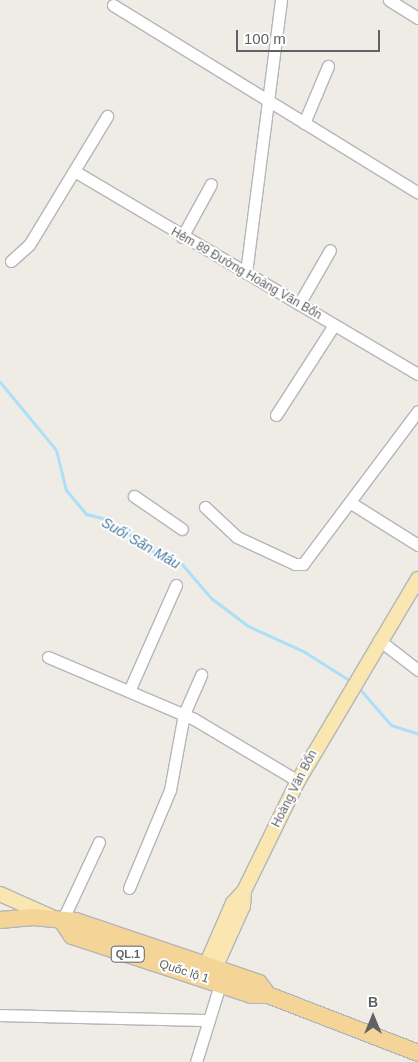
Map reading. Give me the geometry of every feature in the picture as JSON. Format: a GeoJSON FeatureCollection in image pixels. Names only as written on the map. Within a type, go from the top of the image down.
{"type":"FeatureCollection","features":[{"type":"Feature","properties":{"kind":"highway"},"geometry":{"type":"LineString","coordinates":[[0,920],[33,917],[62,921]]}},
{"type":"Feature","properties":{"kind":"highway","name":"Quốc lộ 1"},"geometry":{"type":"LineString","coordinates":[[62,921],[72,936],[213,974],[251,995],[268,994],[418,1053]]}},
{"type":"Feature","properties":{"kind":"main road","name":"Hoàng Văn Bổn"},"geometry":{"type":"LineString","coordinates":[[213,974],[233,903],[244,891],[298,781],[353,683],[418,579]]}},
{"type":"Feature","properties":{"kind":"main road"},"geometry":{"type":"LineString","coordinates":[[0,894],[62,921]]}},
{"type":"Feature","properties":{"kind":"street"},"geometry":{"type":"LineString","coordinates":[[246,273],[281,0]]}},
{"type":"Feature","properties":{"kind":"street"},"geometry":{"type":"LineString","coordinates":[[389,0],[418,18]]}},
{"type":"Feature","properties":{"kind":"street"},"geometry":{"type":"LineString","coordinates":[[112,5],[418,193]]}},
{"type":"Feature","properties":{"kind":"street"},"geometry":{"type":"LineString","coordinates":[[304,123],[328,66]]}},
{"type":"Feature","properties":{"kind":"street"},"geometry":{"type":"LineString","coordinates":[[10,261],[29,245],[59,192],[76,172],[107,116]]}},
{"type":"Feature","properties":{"kind":"street","name":"Hẻm 89 Đường Hoàng Văn Bổn"},"geometry":{"type":"LineString","coordinates":[[76,172],[182,237],[418,374]]}},
{"type":"Feature","properties":{"kind":"street"},"geometry":{"type":"LineString","coordinates":[[182,237],[211,184]]}},
{"type":"Feature","properties":{"kind":"street"},"geometry":{"type":"LineString","coordinates":[[299,304],[330,250]]}},
{"type":"Feature","properties":{"kind":"street"},"geometry":{"type":"LineString","coordinates":[[276,415],[334,324]]}},
{"type":"Feature","properties":{"kind":"street"},"geometry":{"type":"LineString","coordinates":[[205,507],[237,536],[295,564],[303,564],[312,556],[418,411]]}},
{"type":"Feature","properties":{"kind":"street"},"geometry":{"type":"LineString","coordinates":[[134,496],[182,529]]}},
{"type":"Feature","properties":{"kind":"street"},"geometry":{"type":"LineString","coordinates":[[350,503],[418,545]]}},
{"type":"Feature","properties":{"kind":"street"},"geometry":{"type":"LineString","coordinates":[[129,691],[176,585]]}},
{"type":"Feature","properties":{"kind":"street"},"geometry":{"type":"LineString","coordinates":[[379,640],[418,670]]}},
{"type":"Feature","properties":{"kind":"street"},"geometry":{"type":"LineString","coordinates":[[48,657],[184,714],[298,781]]}},
{"type":"Feature","properties":{"kind":"street"},"geometry":{"type":"LineString","coordinates":[[130,888],[170,790],[184,714],[201,675]]}},
{"type":"Feature","properties":{"kind":"street"},"geometry":{"type":"LineString","coordinates":[[62,921],[99,842]]}},
{"type":"Feature","properties":{"kind":"street"},"geometry":{"type":"LineString","coordinates":[[196,1062],[208,1020],[213,974]]}},
{"type":"Feature","properties":{"kind":"street"},"geometry":{"type":"LineString","coordinates":[[0,1015],[208,1020]]}},
{"type":"Feature","properties":{"kind":"waterway","name":"Suối Săn Máu"},"geometry":{"type":"LineString","coordinates":[[0,382],[56,450],[66,490],[86,514],[106,519],[153,551],[180,562],[211,598],[248,626],[303,651],[352,682]]}},
{"type":"Feature","properties":{"kind":"waterway","name":"Suối Săn Máu"},"geometry":{"type":"LineString","coordinates":[[358,687],[391,725],[418,734]]}}]}
